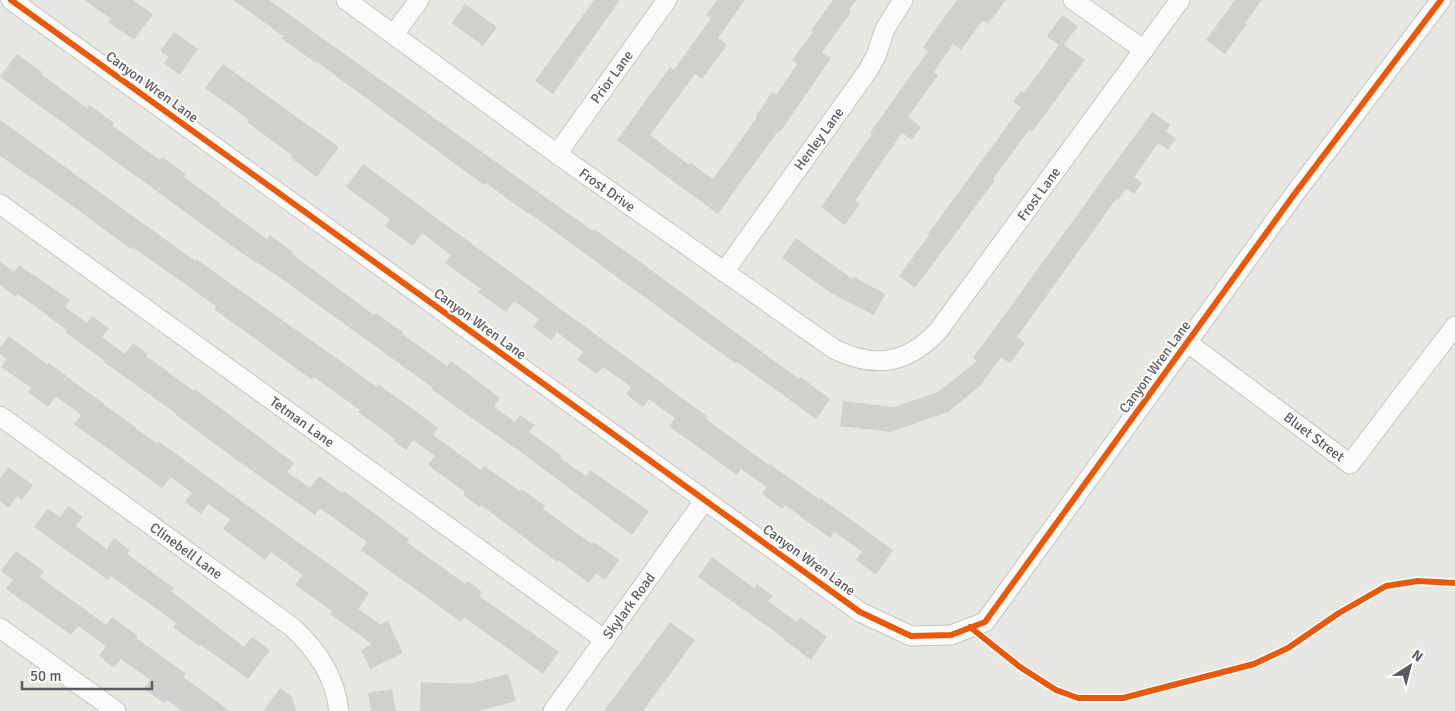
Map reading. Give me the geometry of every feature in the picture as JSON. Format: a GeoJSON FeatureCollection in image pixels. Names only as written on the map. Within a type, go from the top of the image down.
{"type":"FeatureCollection","features":[{"type":"Feature","properties":{"kind":"street","name":"Canyon Wren Lane"},"geometry":{"type":"LineString","coordinates":[[11,0],[860,612],[911,636],[951,635],[985,622],[1293,196],[1441,0]]}},
{"type":"Feature","properties":{"kind":"street","name":"Frost Drive"},"geometry":{"type":"LineString","coordinates":[[346,0],[557,154],[834,349],[849,356],[878,360]]}},
{"type":"Feature","properties":{"kind":"street"},"geometry":{"type":"LineString","coordinates":[[394,34],[419,0]]}},
{"type":"Feature","properties":{"kind":"street","name":"Prior Lane"},"geometry":{"type":"LineString","coordinates":[[557,154],[667,0]]}},
{"type":"Feature","properties":{"kind":"street","name":"Henley Lane"},"geometry":{"type":"LineString","coordinates":[[724,272],[867,72],[876,56],[885,29],[903,0]]}},
{"type":"Feature","properties":{"kind":"street"},"geometry":{"type":"LineString","coordinates":[[1073,0],[1144,50]]}},
{"type":"Feature","properties":{"kind":"street","name":"Frost Lane"},"geometry":{"type":"LineString","coordinates":[[878,360],[910,355],[926,344],[938,331],[1180,0]]}},
{"type":"Feature","properties":{"kind":"street","name":"Tetman Lane"},"geometry":{"type":"LineString","coordinates":[[0,204],[605,640]]}},
{"type":"Feature","properties":{"kind":"street","name":"Bluet Street"},"geometry":{"type":"LineString","coordinates":[[1188,343],[1350,464],[1455,327]]}},
{"type":"Feature","properties":{"kind":"street","name":"Clinebell Lane"},"geometry":{"type":"LineString","coordinates":[[0,416],[292,627],[321,658],[331,678],[339,711]]}},
{"type":"Feature","properties":{"kind":"street","name":"Skylark Road"},"geometry":{"type":"LineString","coordinates":[[553,711],[704,501]]}},
{"type":"Feature","properties":{"kind":"street"},"geometry":{"type":"LineString","coordinates":[[0,628],[116,711]]}},
{"type":"Feature","properties":{"kind":"building"},"geometry":{"type":"Polygon","coordinates":[[[84,0],[133,0],[153,14],[134,40],[108,22],[111,19],[84,0]]]}},
{"type":"Feature","properties":{"kind":"building"},"geometry":{"type":"Polygon","coordinates":[[[233,0],[269,0],[593,231],[594,229],[632,256],[799,379],[801,377],[830,399],[816,419],[737,362],[736,364],[528,212],[486,183],[484,185],[317,62],[281,38],[283,36],[233,0]]]}},
{"type":"Feature","properties":{"kind":"building"},"geometry":{"type":"Polygon","coordinates":[[[594,0],[620,0],[553,94],[535,81],[594,0]]]}},
{"type":"Feature","properties":{"kind":"building"},"geometry":{"type":"Polygon","coordinates":[[[717,0],[745,0],[718,38],[727,45],[702,79],[695,74],[650,135],[689,165],[691,163],[713,179],[757,117],[772,92],[776,95],[797,64],[792,60],[813,32],[811,30],[833,0],[856,0],[849,10],[851,12],[822,52],[831,58],[780,132],[778,131],[718,214],[617,140],[670,67],[674,70],[711,18],[706,15],[717,0]]]}},
{"type":"Feature","properties":{"kind":"building"},"geometry":{"type":"Polygon","coordinates":[[[957,0],[1006,0],[988,24],[983,20],[961,50],[953,44],[934,72],[938,75],[908,117],[921,127],[912,140],[902,133],[855,201],[860,204],[845,225],[821,207],[928,51],[923,47],[957,0]]]}},
{"type":"Feature","properties":{"kind":"building"},"geometry":{"type":"Polygon","coordinates":[[[1235,0],[1262,0],[1225,54],[1206,40],[1235,0]]]}},
{"type":"Feature","properties":{"kind":"building"},"geometry":{"type":"Polygon","coordinates":[[[465,4],[497,27],[483,46],[452,23],[465,4]]]}},
{"type":"Feature","properties":{"kind":"building"},"geometry":{"type":"Polygon","coordinates":[[[1062,15],[1078,26],[1064,45],[1085,60],[1032,132],[1029,130],[993,179],[995,180],[915,288],[899,276],[1021,107],[1013,102],[1021,91],[1024,93],[1059,45],[1047,36],[1062,15]]]}},
{"type":"Feature","properties":{"kind":"building"},"geometry":{"type":"Polygon","coordinates":[[[174,32],[198,49],[180,75],[164,63],[169,57],[160,51],[174,32]]]}},
{"type":"Feature","properties":{"kind":"building"},"geometry":{"type":"Polygon","coordinates":[[[17,54],[87,108],[89,105],[114,123],[113,126],[160,160],[162,157],[186,174],[184,177],[267,239],[270,235],[293,252],[292,254],[374,315],[376,313],[447,366],[451,361],[500,398],[494,407],[515,422],[520,415],[535,425],[529,432],[562,456],[560,458],[586,476],[590,470],[649,511],[632,535],[526,456],[431,389],[432,387],[276,275],[240,252],[0,77],[17,54]]]}},
{"type":"Feature","properties":{"kind":"building"},"geometry":{"type":"Polygon","coordinates":[[[223,64],[339,147],[317,177],[291,158],[292,155],[247,122],[249,120],[205,88],[223,64]]]}},
{"type":"Feature","properties":{"kind":"building"},"geometry":{"type":"Polygon","coordinates":[[[1152,112],[1171,125],[1166,131],[1176,138],[1168,150],[1158,143],[1134,177],[1142,183],[1134,194],[1126,189],[1118,200],[1116,199],[1017,337],[1025,343],[1010,363],[1001,357],[981,385],[948,412],[890,432],[840,426],[843,401],[894,407],[938,392],[977,361],[973,358],[1152,112]]]}},
{"type":"Feature","properties":{"kind":"building"},"geometry":{"type":"Polygon","coordinates":[[[0,120],[195,261],[196,259],[377,387],[378,384],[406,404],[438,428],[433,435],[481,470],[484,466],[520,491],[521,489],[545,506],[543,509],[592,544],[594,542],[619,560],[605,580],[596,573],[589,583],[558,560],[557,562],[481,505],[480,507],[463,495],[465,492],[428,465],[435,456],[413,440],[406,450],[393,441],[395,439],[358,412],[360,410],[314,377],[312,380],[214,309],[216,306],[132,247],[131,249],[0,156],[0,120]]]}},
{"type":"Feature","properties":{"kind":"building"},"geometry":{"type":"Polygon","coordinates":[[[363,164],[708,417],[706,419],[769,465],[819,499],[821,498],[893,550],[876,575],[856,560],[862,552],[834,532],[830,538],[785,505],[782,509],[762,494],[767,487],[741,469],[737,475],[669,426],[675,418],[649,399],[643,407],[626,394],[631,387],[603,367],[597,374],[577,360],[583,352],[557,332],[551,340],[533,327],[539,319],[514,301],[506,312],[478,292],[481,289],[445,263],[451,255],[422,233],[413,246],[385,226],[390,219],[346,187],[363,164]]]}},
{"type":"Feature","properties":{"kind":"building"},"geometry":{"type":"Polygon","coordinates":[[[796,238],[852,279],[854,277],[885,294],[874,315],[831,293],[782,258],[796,238]]]}},
{"type":"Feature","properties":{"kind":"building"},"geometry":{"type":"Polygon","coordinates":[[[0,262],[14,272],[19,265],[70,300],[65,307],[87,323],[92,316],[109,328],[102,337],[125,354],[133,343],[148,354],[146,356],[194,391],[195,389],[294,463],[287,472],[310,488],[319,476],[342,493],[344,491],[409,539],[407,542],[465,584],[468,581],[482,592],[479,596],[559,652],[543,674],[464,617],[461,622],[361,550],[367,542],[320,508],[315,515],[104,362],[65,332],[67,330],[18,294],[16,297],[0,285],[0,262]]]}},
{"type":"Feature","properties":{"kind":"building"},"geometry":{"type":"Polygon","coordinates":[[[9,336],[48,365],[49,363],[156,443],[158,441],[369,593],[358,609],[380,624],[388,621],[403,653],[370,669],[361,650],[372,644],[330,614],[332,611],[295,585],[303,575],[271,552],[265,560],[223,529],[230,519],[208,504],[201,514],[185,502],[192,493],[171,477],[162,488],[74,424],[81,415],[56,396],[48,407],[28,392],[31,388],[1,367],[7,359],[0,354],[0,348],[9,336]]]}},
{"type":"Feature","properties":{"kind":"building"},"geometry":{"type":"Polygon","coordinates":[[[8,467],[33,485],[22,500],[17,496],[9,508],[0,501],[0,478],[8,467]]]}},
{"type":"Feature","properties":{"kind":"building"},"geometry":{"type":"Polygon","coordinates":[[[68,506],[83,517],[76,526],[107,549],[114,538],[130,550],[127,554],[174,588],[171,591],[244,647],[252,637],[270,650],[248,679],[173,627],[176,623],[111,576],[108,580],[34,527],[48,508],[60,517],[68,506]]]}},
{"type":"Feature","properties":{"kind":"building"},"geometry":{"type":"Polygon","coordinates":[[[16,551],[44,571],[40,577],[106,625],[112,617],[138,636],[136,638],[186,674],[183,677],[230,711],[182,711],[167,700],[164,703],[144,689],[150,680],[121,659],[114,668],[99,656],[106,646],[78,626],[71,635],[6,589],[13,580],[1,571],[16,551]]]}},
{"type":"Feature","properties":{"kind":"building"},"geometry":{"type":"Polygon","coordinates":[[[712,557],[754,588],[757,584],[773,596],[768,601],[797,622],[800,617],[827,637],[811,660],[785,639],[698,577],[712,557]]]}},
{"type":"Feature","properties":{"kind":"building"},"geometry":{"type":"Polygon","coordinates":[[[670,622],[695,640],[643,711],[604,711],[670,622]]]}},
{"type":"Feature","properties":{"kind":"building"},"geometry":{"type":"Polygon","coordinates":[[[508,674],[516,701],[478,711],[420,711],[421,682],[468,684],[508,674]]]}},
{"type":"Feature","properties":{"kind":"building"},"geometry":{"type":"Polygon","coordinates":[[[280,688],[292,697],[296,711],[263,711],[280,688]]]}},
{"type":"Feature","properties":{"kind":"building"},"geometry":{"type":"Polygon","coordinates":[[[392,689],[396,711],[371,711],[368,693],[392,689]]]}},
{"type":"Feature","properties":{"kind":"cycle path"},"geometry":{"type":"LineString","coordinates":[[11,0],[860,612],[911,636],[951,635],[985,622],[1293,196],[1441,0]]}},
{"type":"Feature","properties":{"kind":"cycle path"},"geometry":{"type":"LineString","coordinates":[[970,627],[1020,667],[1056,690],[1078,698],[1123,698],[1254,664],[1288,648],[1339,613],[1386,586],[1418,581],[1455,583]]}}]}
